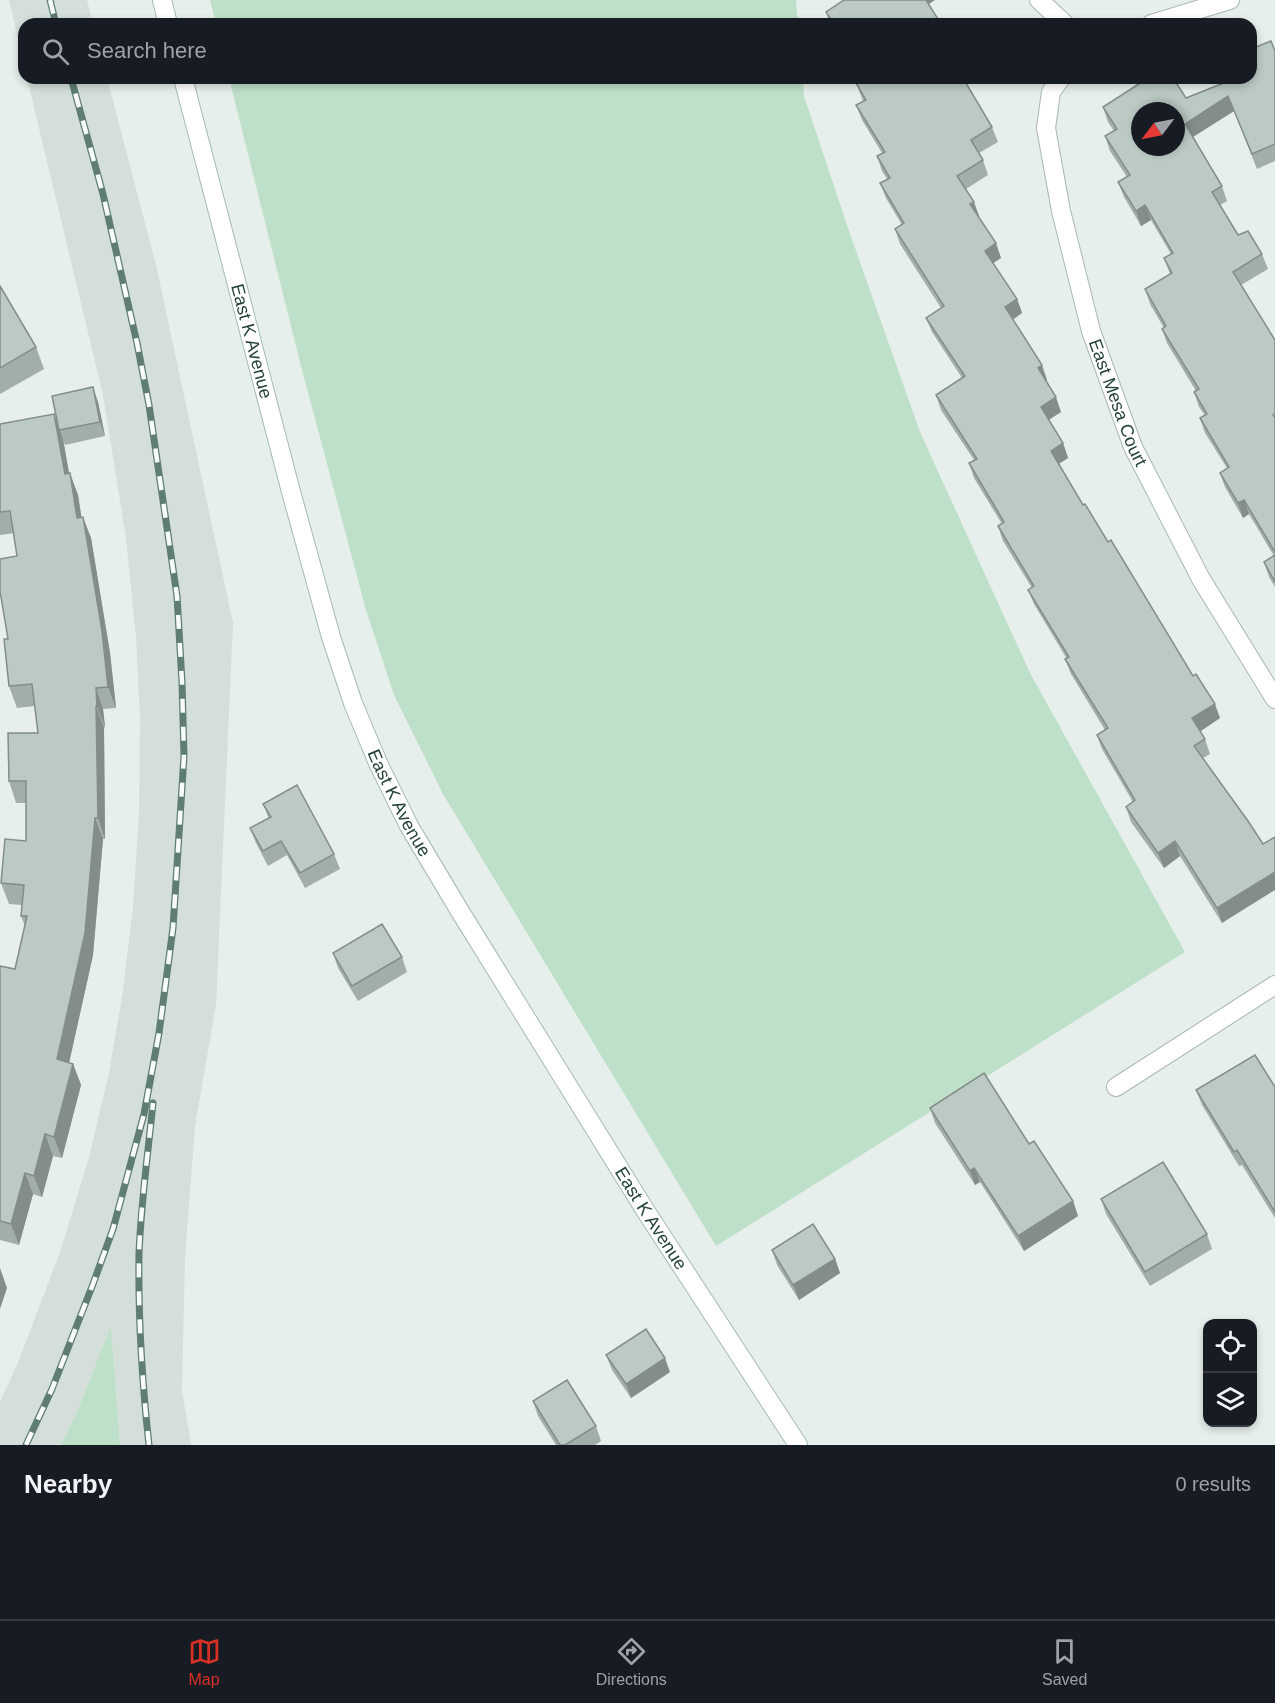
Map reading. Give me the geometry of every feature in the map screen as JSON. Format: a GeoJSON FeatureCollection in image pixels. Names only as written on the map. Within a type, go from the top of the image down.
{"type":"FeatureCollection","features":[{"type":"Feature","properties":{"kind":"street"},"geometry":{"type":"LineString","coordinates":[[162,0],[166,18]]}},
{"type":"Feature","properties":{"kind":"street"},"geometry":{"type":"LineString","coordinates":[[1039,0],[1058,18]]}},
{"type":"Feature","properties":{"kind":"street"},"geometry":{"type":"LineString","coordinates":[[1171,18],[1230,0]]}},
{"type":"Feature","properties":{"kind":"street","name":"East K Avenue"},"geometry":{"type":"LineString","coordinates":[[185,84],[331,637],[353,703],[378,763],[409,826],[461,914],[645,1210],[798,1445]]}},
{"type":"Feature","properties":{"kind":"street","name":"East Mesa Court"},"geometry":{"type":"LineString","coordinates":[[1057,84],[1051,92],[1046,128],[1061,211],[1091,331],[1133,447],[1201,579],[1275,699]]}},
{"type":"Feature","properties":{"kind":"street"},"geometry":{"type":"LineString","coordinates":[[1116,1087],[1275,985]]}},
{"type":"Feature","properties":{"kind":"shaded area"},"geometry":{"type":"Polygon","coordinates":[[[9,0],[87,0],[92,18],[18,18],[18,38],[9,0]]]}},
{"type":"Feature","properties":{"kind":"shaded area"},"geometry":{"type":"Polygon","coordinates":[[[28,84],[109,84],[156,265],[233,623],[216,1005],[195,1126],[185,1257],[182,1390],[191,1445],[120,1445],[111,1327],[77,1412],[61,1445],[0,1445],[0,1402],[19,1360],[60,1252],[88,1161],[109,1073],[123,991],[133,906],[139,812],[140,720],[136,637],[126,538],[103,395],[28,84]]]}},
{"type":"Feature","properties":{"kind":"green space"},"geometry":{"type":"Polygon","coordinates":[[[210,0],[796,0],[798,18],[214,18],[210,0]]]}},
{"type":"Feature","properties":{"kind":"green space"},"geometry":{"type":"Polygon","coordinates":[[[230,84],[803,84],[804,96],[849,231],[920,432],[1030,673],[1185,952],[716,1246],[443,794],[394,695],[366,610],[302,370],[230,84]]]}},
{"type":"Feature","properties":{"kind":"green space"},"geometry":{"type":"Polygon","coordinates":[[[111,1326],[120,1445],[61,1445],[77,1412],[111,1326]]]}},
{"type":"Feature","properties":{"kind":"building"},"geometry":{"type":"Polygon","coordinates":[[[844,0],[926,0],[937,18],[830,18],[826,12],[844,0]]]}},
{"type":"Feature","properties":{"kind":"building"},"geometry":{"type":"Polygon","coordinates":[[[1271,41],[1275,51],[1275,144],[1252,154],[1228,96],[1185,124],[1222,186],[1212,192],[1238,235],[1248,231],[1262,254],[1233,272],[1275,340],[1275,414],[1273,415],[1275,418],[1275,552],[1244,500],[1238,503],[1220,473],[1229,467],[1200,418],[1207,414],[1194,392],[1199,389],[1162,329],[1166,326],[1145,289],[1172,273],[1164,258],[1173,253],[1145,205],[1136,211],[1118,182],[1130,175],[1105,136],[1117,129],[1103,107],[1139,84],[1177,84],[1186,98],[1221,84],[1257,84],[1257,47],[1271,41]]]}},
{"type":"Feature","properties":{"kind":"building"},"geometry":{"type":"Polygon","coordinates":[[[857,84],[967,84],[992,127],[971,140],[983,160],[957,176],[974,202],[970,204],[996,243],[985,251],[1017,299],[1005,307],[1042,365],[1038,368],[1056,397],[1041,407],[1063,443],[1051,451],[1083,505],[1085,504],[1108,542],[1111,540],[1193,676],[1196,674],[1215,704],[1192,718],[1205,739],[1194,746],[1263,844],[1275,837],[1275,872],[1217,908],[1175,841],[1158,853],[1126,807],[1135,800],[1097,735],[1108,728],[1065,659],[1069,657],[1028,590],[1034,586],[998,526],[1004,522],[969,463],[977,459],[936,395],[965,376],[926,318],[944,306],[895,229],[904,223],[880,183],[890,178],[877,156],[885,152],[856,105],[866,100],[857,84]]]}},
{"type":"Feature","properties":{"kind":"building"},"geometry":{"type":"Polygon","coordinates":[[[0,286],[36,347],[0,368],[0,286]]]}},
{"type":"Feature","properties":{"kind":"building"},"geometry":{"type":"Polygon","coordinates":[[[93,387],[100,422],[59,430],[52,396],[93,387]]]}},
{"type":"Feature","properties":{"kind":"building"},"geometry":{"type":"Polygon","coordinates":[[[54,414],[65,474],[70,473],[77,518],[83,517],[102,631],[108,687],[96,688],[98,818],[95,818],[85,933],[57,1059],[73,1064],[54,1137],[45,1134],[34,1176],[25,1173],[11,1224],[0,1221],[0,966],[15,969],[27,916],[21,916],[24,885],[1,883],[5,839],[26,841],[26,781],[9,781],[8,733],[38,733],[32,684],[9,686],[4,639],[8,639],[0,591],[0,559],[17,556],[10,511],[0,512],[0,424],[54,414]]]}},
{"type":"Feature","properties":{"kind":"building"},"geometry":{"type":"Polygon","coordinates":[[[1275,555],[1275,582],[1264,562],[1275,555]]]}},
{"type":"Feature","properties":{"kind":"building"},"geometry":{"type":"Polygon","coordinates":[[[297,785],[334,854],[300,873],[281,841],[263,851],[250,828],[271,817],[263,804],[297,785]]]}},
{"type":"Feature","properties":{"kind":"building"},"geometry":{"type":"Polygon","coordinates":[[[382,924],[402,957],[352,986],[333,953],[382,924]]]}},
{"type":"Feature","properties":{"kind":"building"},"geometry":{"type":"Polygon","coordinates":[[[1255,1055],[1275,1087],[1275,1212],[1237,1150],[1234,1152],[1196,1090],[1255,1055]]]}},
{"type":"Feature","properties":{"kind":"building"},"geometry":{"type":"Polygon","coordinates":[[[984,1073],[1029,1144],[1034,1141],[1073,1201],[1018,1236],[974,1168],[970,1171],[930,1108],[984,1073]]]}},
{"type":"Feature","properties":{"kind":"building"},"geometry":{"type":"Polygon","coordinates":[[[1163,1162],[1207,1234],[1145,1272],[1101,1199],[1163,1162]]]}},
{"type":"Feature","properties":{"kind":"building"},"geometry":{"type":"Polygon","coordinates":[[[813,1224],[835,1259],[793,1285],[772,1250],[813,1224]]]}},
{"type":"Feature","properties":{"kind":"building"},"geometry":{"type":"Polygon","coordinates":[[[646,1329],[665,1358],[626,1384],[606,1355],[646,1329]]]}},
{"type":"Feature","properties":{"kind":"building"},"geometry":{"type":"Polygon","coordinates":[[[567,1380],[596,1426],[565,1445],[560,1445],[533,1401],[567,1380]]]}},
{"type":"Feature","properties":{"kind":"railway"},"geometry":{"type":"LineString","coordinates":[[50,0],[54,18]]}},
{"type":"Feature","properties":{"kind":"railway"},"geometry":{"type":"LineString","coordinates":[[26,1445],[52,1389],[113,1229],[144,1114],[159,1033],[173,928],[184,756],[177,596],[149,405],[103,194],[73,84]]}},
{"type":"Feature","properties":{"kind":"railway"},"geometry":{"type":"LineString","coordinates":[[149,1445],[141,1349],[139,1253],[153,1103]]}}]}
